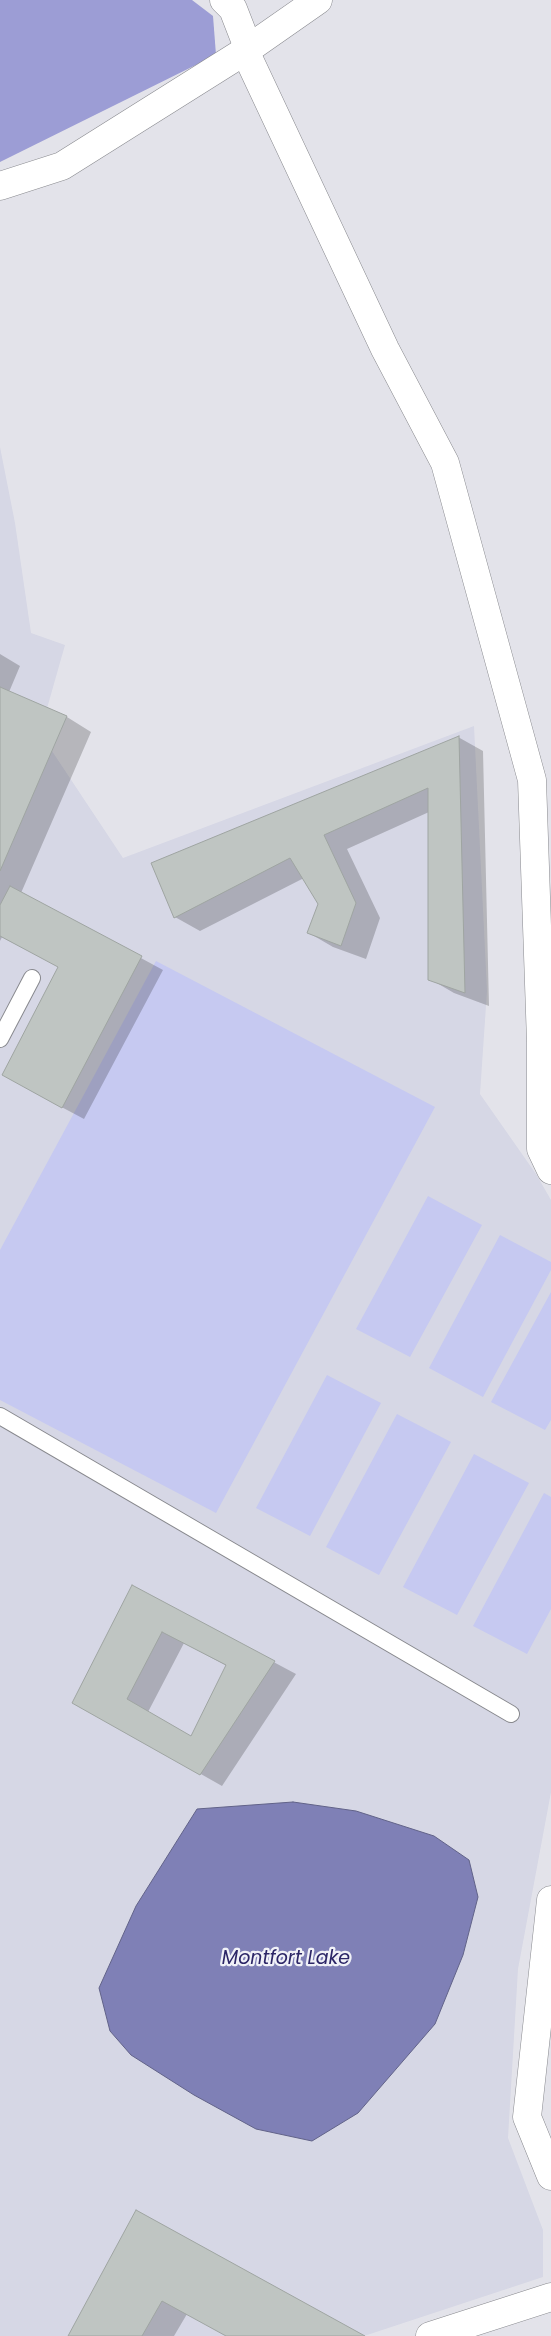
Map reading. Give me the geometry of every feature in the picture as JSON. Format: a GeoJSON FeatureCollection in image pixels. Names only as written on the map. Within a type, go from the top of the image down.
{"type":"FeatureCollection","features":[{"type":"Feature","properties":{"kind":"main road"},"geometry":{"type":"LineString","coordinates":[[224,0],[233,9],[247,45],[245,51],[385,349],[445,463],[532,780],[541,1042],[540,1149],[551,1170]]}},
{"type":"Feature","properties":{"kind":"main road"},"geometry":{"type":"LineString","coordinates":[[0,186],[62,166],[245,51],[318,0]]}},
{"type":"Feature","properties":{"kind":"main road"},"geometry":{"type":"LineString","coordinates":[[551,1900],[527,2117],[551,2176]]}},
{"type":"Feature","properties":{"kind":"main road"},"geometry":{"type":"LineString","coordinates":[[430,2336],[551,2297]]}},
{"type":"Feature","properties":{"kind":"lane"},"geometry":{"type":"LineString","coordinates":[[0,1039],[32,978]]}},
{"type":"Feature","properties":{"kind":"lane"},"geometry":{"type":"LineString","coordinates":[[0,1416],[511,1714]]}},
{"type":"Feature","properties":{"kind":"shaded area"},"geometry":{"type":"Polygon","coordinates":[[[0,0],[192,0],[213,16],[216,55],[0,162],[0,0]]]}},
{"type":"Feature","properties":{"kind":"shaded area"},"geometry":{"type":"Polygon","coordinates":[[[0,447],[15,523],[31,633],[65,645],[40,733],[123,858],[474,726],[487,991],[480,1094],[536,1174],[551,1200],[551,1792],[518,1969],[508,2138],[543,2230],[543,2277],[364,2336],[0,2336],[0,447]]]}},
{"type":"Feature","properties":{"kind":"shaded area"},"geometry":{"type":"Polygon","coordinates":[[[156,961],[435,1107],[216,1513],[0,1400],[0,1250],[156,961]]]}},
{"type":"Feature","properties":{"kind":"shaded area"},"geometry":{"type":"Polygon","coordinates":[[[428,1196],[482,1225],[410,1357],[356,1329],[428,1196]]]}},
{"type":"Feature","properties":{"kind":"shaded area"},"geometry":{"type":"Polygon","coordinates":[[[500,1235],[551,1262],[551,1270],[483,1397],[429,1368],[500,1235]]]}},
{"type":"Feature","properties":{"kind":"shaded area"},"geometry":{"type":"Polygon","coordinates":[[[551,1292],[551,1420],[545,1430],[491,1402],[551,1292]]]}},
{"type":"Feature","properties":{"kind":"shaded area"},"geometry":{"type":"Polygon","coordinates":[[[327,1375],[381,1403],[310,1536],[256,1508],[327,1375]]]}},
{"type":"Feature","properties":{"kind":"shaded area"},"geometry":{"type":"Polygon","coordinates":[[[397,1414],[451,1442],[379,1575],[326,1547],[397,1414]]]}},
{"type":"Feature","properties":{"kind":"shaded area"},"geometry":{"type":"Polygon","coordinates":[[[474,1454],[529,1483],[457,1615],[403,1587],[474,1454]]]}},
{"type":"Feature","properties":{"kind":"shaded area"},"geometry":{"type":"Polygon","coordinates":[[[544,1493],[551,1497],[551,1609],[527,1654],[473,1626],[544,1493]]]}},
{"type":"Feature","properties":{"kind":"water","name":"Montfort Lake"},"geometry":{"type":"Polygon","coordinates":[[[293,1802],[356,1811],[434,1836],[469,1860],[478,1897],[463,1955],[435,2024],[358,2113],[312,2141],[256,2129],[194,2095],[131,2055],[110,2031],[99,1988],[136,1906],[197,1809],[293,1802]]]}},
{"type":"Feature","properties":{"kind":"building"},"geometry":{"type":"Polygon","coordinates":[[[0,687],[67,716],[0,871],[0,687]]]}},
{"type":"Feature","properties":{"kind":"building"},"geometry":{"type":"Polygon","coordinates":[[[459,736],[465,993],[428,980],[428,788],[324,835],[356,903],[341,946],[307,933],[318,904],[290,858],[174,918],[151,863],[459,736]]]}},
{"type":"Feature","properties":{"kind":"building"},"geometry":{"type":"Polygon","coordinates":[[[10,886],[142,956],[62,1108],[2,1075],[58,967],[0,936],[0,905],[10,886]]]}},
{"type":"Feature","properties":{"kind":"building"},"geometry":{"type":"Polygon","coordinates":[[[132,1585],[275,1661],[200,1775],[72,1703],[132,1585]],[[162,1632],[127,1699],[191,1736],[226,1665],[162,1632]]]}},
{"type":"Feature","properties":{"kind":"building"},"geometry":{"type":"Polygon","coordinates":[[[136,2210],[365,2336],[226,2336],[162,2301],[142,2336],[68,2336],[136,2210]]]}}]}
